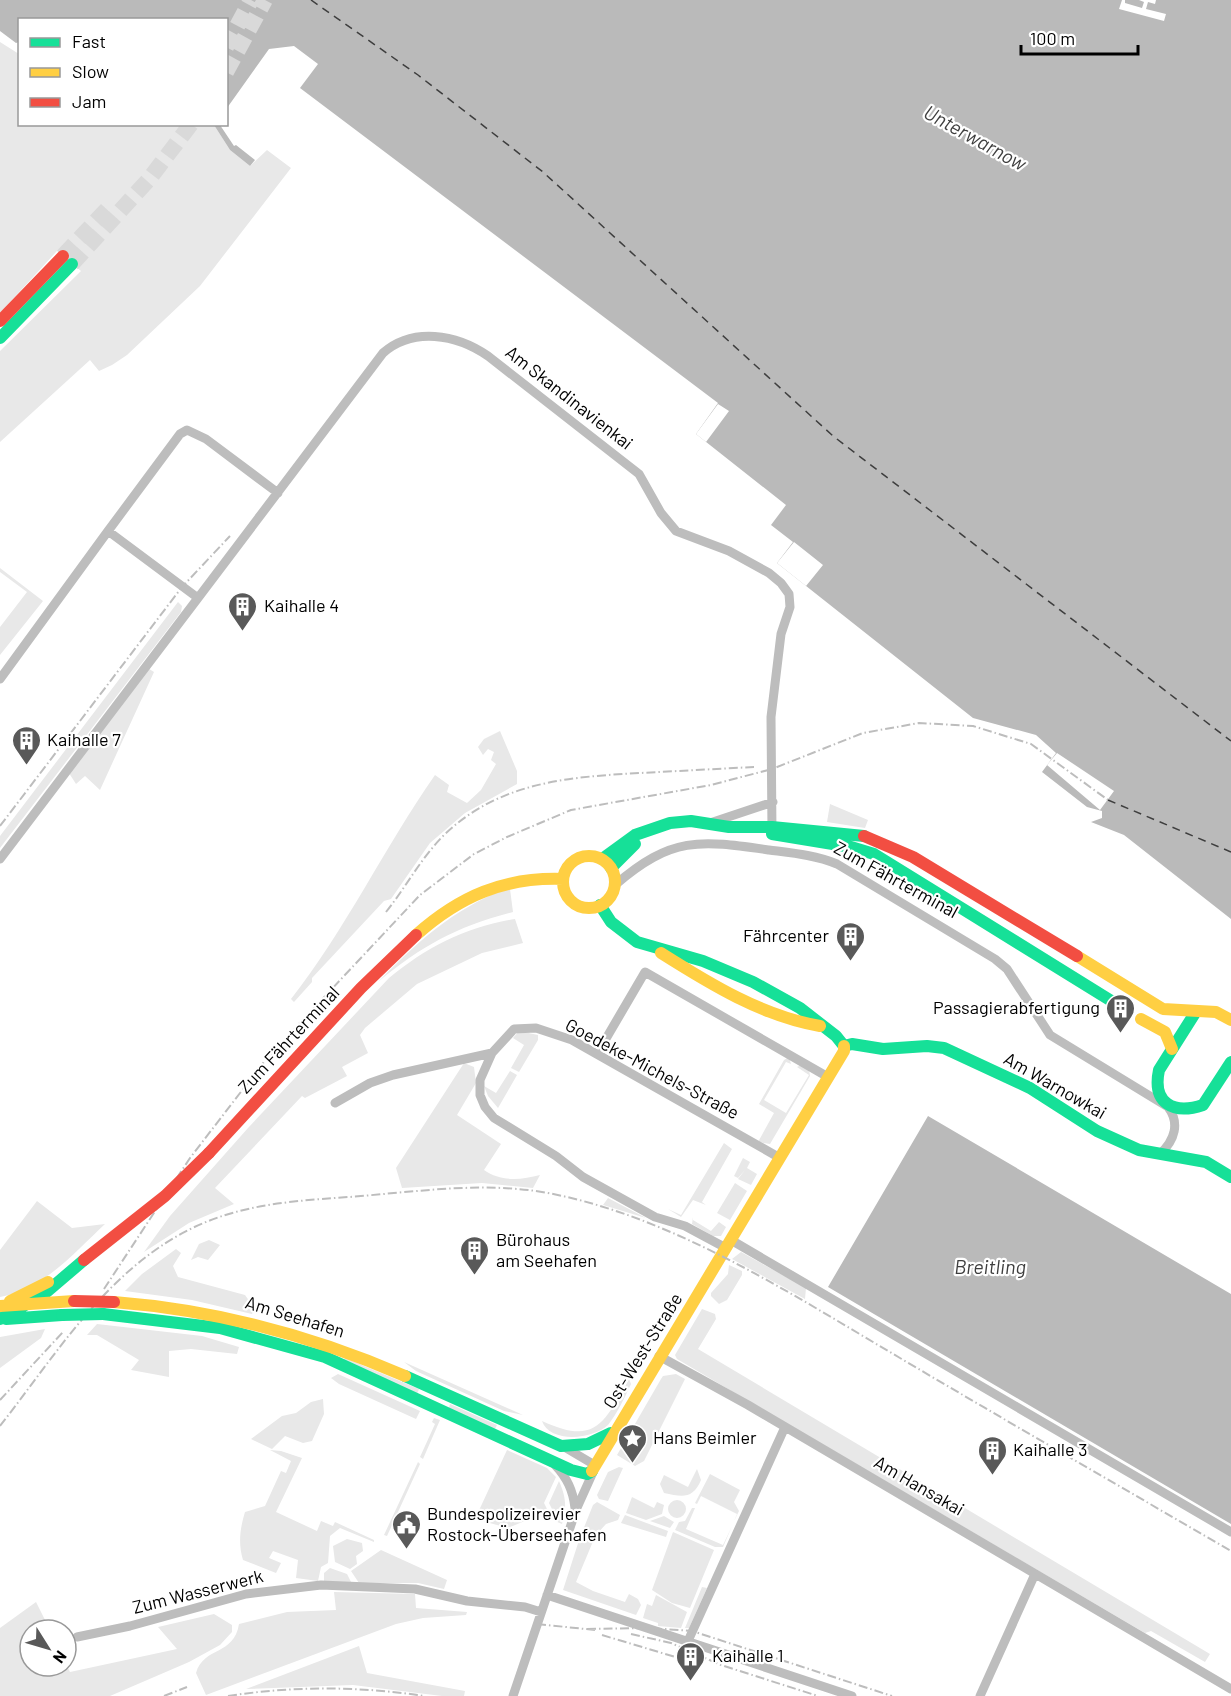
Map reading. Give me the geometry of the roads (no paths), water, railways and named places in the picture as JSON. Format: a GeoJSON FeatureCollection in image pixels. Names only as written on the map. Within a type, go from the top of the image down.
{"type":"FeatureCollection","features":[{"type":"Feature","properties":{"kind":"main road"},"geometry":{"type":"LineString","coordinates":[[0,321],[67,260],[0,338]]}},
{"type":"Feature","properties":{"kind":"main road","name":"Zum Fährterminal"},"geometry":{"type":"LineString","coordinates":[[606,863],[635,835],[670,823],[865,836],[904,852],[1162,1009],[1195,1013]]}},
{"type":"Feature","properties":{"kind":"main road","name":"Zum Fährterminal"},"geometry":{"type":"LineString","coordinates":[[606,863],[634,844],[659,832],[685,828],[772,830],[851,847],[874,854],[1126,1010]]}},
{"type":"Feature","properties":{"kind":"main road"},"geometry":{"type":"LineString","coordinates":[[615,885],[606,863],[591,856],[574,860],[567,868],[563,879],[565,891],[572,901],[588,908],[600,905],[617,932],[655,949],[684,968],[768,1012],[800,1025],[820,1026]]}},
{"type":"Feature","properties":{"kind":"main road","name":"Zum Fährterminal"},"geometry":{"type":"LineString","coordinates":[[0,1319],[30,1304],[165,1196],[209,1153],[376,973],[424,930],[463,903],[497,886],[532,878],[563,879]]}},
{"type":"Feature","properties":{"kind":"main road","name":"Zum Fährterminal"},"geometry":{"type":"LineString","coordinates":[[600,905],[610,897],[615,885]]}},
{"type":"Feature","properties":{"kind":"main road"},"geometry":{"type":"LineString","coordinates":[[655,949],[690,956],[723,968],[806,1012],[820,1026],[835,1034],[844,1046]]}},
{"type":"Feature","properties":{"kind":"main road"},"geometry":{"type":"LineString","coordinates":[[1231,1020],[1218,1011],[1195,1013],[1157,1077],[1159,1095],[1168,1107],[1187,1111],[1203,1105],[1225,1080],[1231,1062]]}},
{"type":"Feature","properties":{"kind":"main road"},"geometry":{"type":"LineString","coordinates":[[1141,1019],[1164,1032],[1172,1049]]}},
{"type":"Feature","properties":{"kind":"main road","name":"Am Warnowkai"},"geometry":{"type":"LineString","coordinates":[[844,1046],[852,1044],[883,1049],[927,1046],[944,1048],[1030,1088],[1097,1131],[1139,1150],[1206,1162],[1231,1177]]}},
{"type":"Feature","properties":{"kind":"main road","name":"Ost-West-Straße"},"geometry":{"type":"LineString","coordinates":[[594,1470],[659,1356],[844,1051],[844,1046]]}},
{"type":"Feature","properties":{"kind":"main road","name":"Zum Fährterminal"},"geometry":{"type":"LineString","coordinates":[[0,1305],[19,1298],[65,1274]]}},
{"type":"Feature","properties":{"kind":"main road","name":"Am Seehafen"},"geometry":{"type":"LineString","coordinates":[[0,1305],[74,1301],[181,1307],[263,1324],[342,1350],[561,1446],[576,1447],[600,1442],[615,1430]]}},
{"type":"Feature","properties":{"kind":"main road","name":"Am Seehafen"},"geometry":{"type":"LineString","coordinates":[[0,1319],[103,1314],[180,1322],[259,1338],[338,1362],[580,1473],[587,1474],[594,1470]]}},
{"type":"Feature","properties":{"kind":"street","name":"Am Skandinavienkai"},"geometry":{"type":"LineString","coordinates":[[0,859],[278,493],[373,363],[393,344],[405,338],[418,336],[454,340],[479,350],[639,474],[661,513],[676,531],[729,551],[769,573],[789,594],[790,607],[781,634],[771,717],[772,830]]}},
{"type":"Feature","properties":{"kind":"street"},"geometry":{"type":"LineString","coordinates":[[0,680],[180,434],[187,430],[195,431],[278,493]]}},
{"type":"Feature","properties":{"kind":"street"},"geometry":{"type":"LineString","coordinates":[[108,531],[198,598]]}},
{"type":"Feature","properties":{"kind":"street"},"geometry":{"type":"LineString","coordinates":[[708,824],[773,802]]}},
{"type":"Feature","properties":{"kind":"street","name":"Zum Fährterminal"},"geometry":{"type":"LineString","coordinates":[[615,885],[640,864],[665,850],[698,842],[813,856],[837,864],[988,954],[1007,969],[1050,1035],[1168,1107]]}},
{"type":"Feature","properties":{"kind":"street"},"geometry":{"type":"LineString","coordinates":[[597,1054],[645,972],[828,1077]]}},
{"type":"Feature","properties":{"kind":"street","name":"Goedeke-Michels-Straße"},"geometry":{"type":"LineString","coordinates":[[780,1158],[572,1040],[527,1027],[514,1029],[492,1053],[480,1080],[480,1095],[485,1107],[494,1118],[556,1156],[583,1177],[655,1217],[685,1226],[729,1244],[1231,1532]]}},
{"type":"Feature","properties":{"kind":"street"},"geometry":{"type":"LineString","coordinates":[[335,1103],[370,1083],[393,1075],[492,1053]]}},
{"type":"Feature","properties":{"kind":"street"},"geometry":{"type":"LineString","coordinates":[[1161,1154],[1174,1134],[1176,1125],[1174,1116],[1168,1107]]}},
{"type":"Feature","properties":{"kind":"street","name":"Am Hansakai"},"geometry":{"type":"LineString","coordinates":[[659,1356],[785,1427],[1231,1689]]}},
{"type":"Feature","properties":{"kind":"street"},"geometry":{"type":"LineString","coordinates":[[688,1641],[785,1427]]}},
{"type":"Feature","properties":{"kind":"street","name":"Am Seehafen"},"geometry":{"type":"LineString","coordinates":[[561,1446],[587,1459],[593,1464],[594,1470]]}},
{"type":"Feature","properties":{"kind":"street","name":"Am Seehafen"},"geometry":{"type":"LineString","coordinates":[[548,1457],[568,1480],[576,1510]]}},
{"type":"Feature","properties":{"kind":"street","name":"Ost-West-Straße"},"geometry":{"type":"LineString","coordinates":[[513,1696],[576,1510],[594,1470]]}},
{"type":"Feature","properties":{"kind":"street"},"geometry":{"type":"LineString","coordinates":[[980,1696],[1035,1574]]}},
{"type":"Feature","properties":{"kind":"street","name":"Zum Wasserwerk"},"geometry":{"type":"LineString","coordinates":[[78,1637],[246,1594],[321,1585],[416,1589],[467,1601],[525,1607],[541,1612]]}},
{"type":"Feature","properties":{"kind":"street"},"geometry":{"type":"LineString","coordinates":[[547,1595],[852,1696]]}},
{"type":"Feature","properties":{"kind":"water","name":"Unterwarnow"},"geometry":{"type":"Polygon","coordinates":[[[0,0],[1231,0],[1231,919],[1124,835],[1091,822],[1102,818],[1102,811],[1087,807],[1042,772],[1056,753],[1036,735],[973,718],[777,563],[793,542],[771,525],[786,505],[696,434],[718,403],[300,88],[318,64],[294,46],[269,49],[228,107],[228,18],[18,18],[18,42],[16,43],[0,31],[0,0]]]}},
{"type":"Feature","properties":{"kind":"water"},"geometry":{"type":"Polygon","coordinates":[[[215,126],[221,126],[234,146],[236,145],[255,160],[250,166],[230,150],[215,126]]]}},
{"type":"Feature","properties":{"kind":"water","name":"Breitling"},"geometry":{"type":"Polygon","coordinates":[[[928,1116],[1231,1294],[1231,1524],[828,1287],[928,1116]]]}},
{"type":"Feature","properties":{"kind":"tunnel"},"geometry":{"type":"LineString","coordinates":[[228,43],[251,0]]}},
{"type":"Feature","properties":{"kind":"tunnel"},"geometry":{"type":"LineString","coordinates":[[228,68],[265,0]]}},
{"type":"Feature","properties":{"kind":"tunnel"},"geometry":{"type":"LineString","coordinates":[[72,264],[150,178],[189,126]]}},
{"type":"Feature","properties":{"kind":"tunnel"},"geometry":{"type":"LineString","coordinates":[[63,256],[110,206]]}},
{"type":"Feature","properties":{"kind":"railway"},"geometry":{"type":"LineString","coordinates":[[0,826],[182,587],[230,536]]}},
{"type":"Feature","properties":{"kind":"railway"},"geometry":{"type":"LineString","coordinates":[[104,1289],[190,1158],[267,1058],[420,895],[474,854],[507,837],[571,810],[711,785],[772,769],[863,733],[919,723],[973,726],[1031,744],[1108,800]]}},
{"type":"Feature","properties":{"kind":"railway"},"geometry":{"type":"LineString","coordinates":[[386,912],[428,853],[444,835],[465,817],[511,793],[561,780],[587,777],[754,767]]}},
{"type":"Feature","properties":{"kind":"railway"},"geometry":{"type":"LineString","coordinates":[[0,1426],[71,1333],[110,1289],[154,1251],[200,1224],[248,1209],[297,1201],[449,1189],[523,1190],[548,1193],[595,1204],[641,1220],[730,1260],[1231,1551]]}},
{"type":"Feature","properties":{"kind":"railway"},"geometry":{"type":"LineString","coordinates":[[0,1400],[63,1332]]}},
{"type":"Feature","properties":{"kind":"railway"},"geometry":{"type":"LineString","coordinates":[[537,1624],[595,1630]]}},
{"type":"Feature","properties":{"kind":"railway"},"geometry":{"type":"LineString","coordinates":[[587,1629],[649,1628],[692,1631],[892,1696]]}},
{"type":"Feature","properties":{"kind":"railway"},"geometry":{"type":"LineString","coordinates":[[631,1634],[671,1643],[721,1665],[818,1696]]}},
{"type":"Feature","properties":{"kind":"railway"},"geometry":{"type":"LineString","coordinates":[[602,1635],[702,1665]]}},
{"type":"Feature","properties":{"kind":"railway"},"geometry":{"type":"LineString","coordinates":[[164,1696],[187,1687]]}},
{"type":"Feature","properties":{"kind":"railway"},"geometry":{"type":"LineString","coordinates":[[228,1696],[277,1690],[326,1688],[375,1690],[424,1696]]}},
{"type":"Feature","properties":{"kind":"place","name":"Kaihalle 4"},"geometry":{"type":"Point","coordinates":[243,632]}},
{"type":"Feature","properties":{"kind":"place","name":"Kaihalle 7"},"geometry":{"type":"Point","coordinates":[26,766]}},
{"type":"Feature","properties":{"kind":"place","name":"Fährcenter"},"geometry":{"type":"Point","coordinates":[850,962]}},
{"type":"Feature","properties":{"kind":"place","name":"Passagierabfertigung"},"geometry":{"type":"Point","coordinates":[1121,1034]}},
{"type":"Feature","properties":{"kind":"place","name":"Bürohaus am Seehafen"},"geometry":{"type":"Point","coordinates":[475,1276]}},
{"type":"Feature","properties":{"kind":"place","name":"Hans Beimler"},"geometry":{"type":"Point","coordinates":[632,1464]}},
{"type":"Feature","properties":{"kind":"place","name":"Kaihalle 3"},"geometry":{"type":"Point","coordinates":[992,1476]}},
{"type":"Feature","properties":{"kind":"place","name":"Bundespolizeirevier Rostock-Überseehafen"},"geometry":{"type":"Point","coordinates":[406,1550]}},
{"type":"Feature","properties":{"kind":"place","name":"Kaihalle 1"},"geometry":{"type":"Point","coordinates":[691,1682]}}]}
